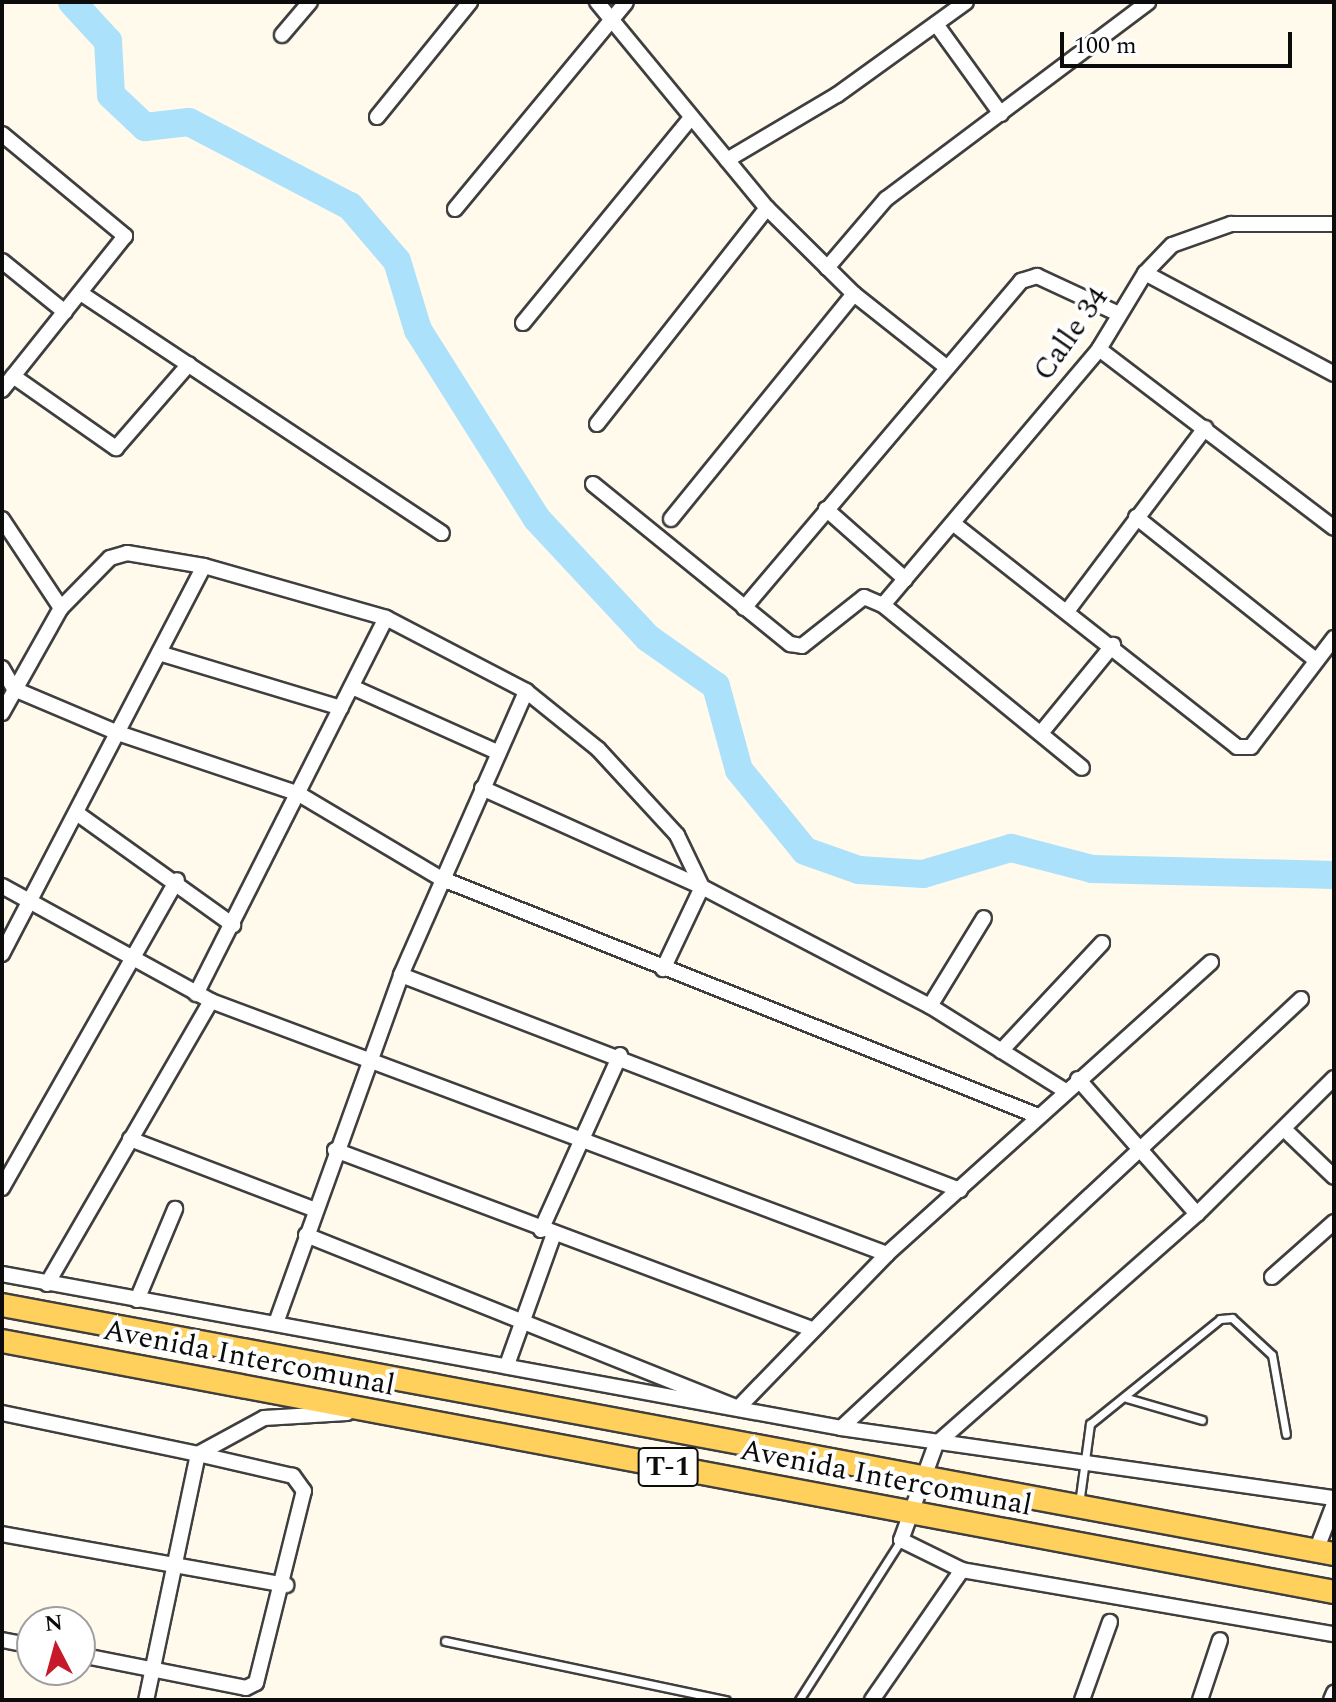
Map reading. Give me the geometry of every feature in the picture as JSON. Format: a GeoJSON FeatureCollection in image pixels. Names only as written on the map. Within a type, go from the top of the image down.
{"type":"FeatureCollection","features":[{"type":"Feature","properties":{"kind":"main road","name":"Avenida Intercomunal"},"geometry":{"type":"LineString","coordinates":[[2,1305],[1078,1510],[1325,1552]]}},
{"type":"Feature","properties":{"kind":"main road","name":"Avenida Intercomunal"},"geometry":{"type":"LineString","coordinates":[[2,1341],[1334,1592]]}},
{"type":"Feature","properties":{"kind":"street"},"geometry":{"type":"LineString","coordinates":[[282,35],[310,2]]}},
{"type":"Feature","properties":{"kind":"street"},"geometry":{"type":"LineString","coordinates":[[377,117],[470,2]]}},
{"type":"Feature","properties":{"kind":"street"},"geometry":{"type":"LineString","coordinates":[[597,2],[615,16],[691,118],[767,208],[854,294],[945,366]]}},
{"type":"Feature","properties":{"kind":"street"},"geometry":{"type":"LineString","coordinates":[[455,209],[626,2]]}},
{"type":"Feature","properties":{"kind":"street"},"geometry":{"type":"LineString","coordinates":[[727,160],[966,2]]}},
{"type":"Feature","properties":{"kind":"street"},"geometry":{"type":"LineString","coordinates":[[827,268],[870,212],[1148,2]]}},
{"type":"Feature","properties":{"kind":"street"},"geometry":{"type":"LineString","coordinates":[[936,24],[1001,114]]}},
{"type":"Feature","properties":{"kind":"street"},"geometry":{"type":"LineString","coordinates":[[523,323],[691,118]]}},
{"type":"Feature","properties":{"kind":"street"},"geometry":{"type":"LineString","coordinates":[[2,134],[123,227],[123,243],[2,389]]}},
{"type":"Feature","properties":{"kind":"street"},"geometry":{"type":"LineString","coordinates":[[597,424],[767,208]]}},
{"type":"Feature","properties":{"kind":"street","name":"Calle 34"},"geometry":{"type":"LineString","coordinates":[[883,605],[1099,349],[1145,273],[1200,231],[1334,224]]}},
{"type":"Feature","properties":{"kind":"street"},"geometry":{"type":"LineString","coordinates":[[2,261],[65,312]]}},
{"type":"Feature","properties":{"kind":"street"},"geometry":{"type":"LineString","coordinates":[[1145,273],[1334,374]]}},
{"type":"Feature","properties":{"kind":"street"},"geometry":{"type":"LineString","coordinates":[[744,608],[945,366],[1028,277],[1119,314]]}},
{"type":"Feature","properties":{"kind":"street"},"geometry":{"type":"LineString","coordinates":[[82,294],[442,533]]}},
{"type":"Feature","properties":{"kind":"street"},"geometry":{"type":"LineString","coordinates":[[671,519],[854,294]]}},
{"type":"Feature","properties":{"kind":"street"},"geometry":{"type":"LineString","coordinates":[[1099,349],[1334,528]]}},
{"type":"Feature","properties":{"kind":"street"},"geometry":{"type":"LineString","coordinates":[[13,376],[116,448],[189,364]]}},
{"type":"Feature","properties":{"kind":"street"},"geometry":{"type":"LineString","coordinates":[[1068,610],[1205,428]]}},
{"type":"Feature","properties":{"kind":"street"},"geometry":{"type":"LineString","coordinates":[[593,484],[796,647],[864,597],[883,605],[1082,768]]}},
{"type":"Feature","properties":{"kind":"street"},"geometry":{"type":"LineString","coordinates":[[826,509],[905,579]]}},
{"type":"Feature","properties":{"kind":"street"},"geometry":{"type":"LineString","coordinates":[[1136,517],[1316,660]]}},
{"type":"Feature","properties":{"kind":"street"},"geometry":{"type":"LineString","coordinates":[[2,519],[61,608]]}},
{"type":"Feature","properties":{"kind":"street"},"geometry":{"type":"LineString","coordinates":[[954,524],[1244,748],[1334,638]]}},
{"type":"Feature","properties":{"kind":"street"},"geometry":{"type":"LineString","coordinates":[[2,713],[61,608],[110,558],[145,554],[204,566],[386,618],[526,691],[598,749],[677,835],[702,887]]}},
{"type":"Feature","properties":{"kind":"street"},"geometry":{"type":"LineString","coordinates":[[2,954],[78,814],[204,566]]}},
{"type":"Feature","properties":{"kind":"street"},"geometry":{"type":"LineString","coordinates":[[196,994],[386,618]]}},
{"type":"Feature","properties":{"kind":"street"},"geometry":{"type":"LineString","coordinates":[[1041,733],[1113,645]]}},
{"type":"Feature","properties":{"kind":"street"},"geometry":{"type":"LineString","coordinates":[[159,653],[341,708]]}},
{"type":"Feature","properties":{"kind":"street"},"geometry":{"type":"LineString","coordinates":[[2,668],[14,689],[118,733],[299,794],[440,878],[1038,1116]]}},
{"type":"Feature","properties":{"kind":"street"},"geometry":{"type":"LineString","coordinates":[[352,687],[497,752]]}},
{"type":"Feature","properties":{"kind":"street"},"geometry":{"type":"LineString","coordinates":[[276,1323],[313,1209],[401,975],[440,878],[526,691]]}},
{"type":"Feature","properties":{"kind":"street"},"geometry":{"type":"LineString","coordinates":[[482,788],[702,887],[930,1006],[1064,1090]]}},
{"type":"Feature","properties":{"kind":"street"},"geometry":{"type":"LineString","coordinates":[[78,814],[177,880],[233,925]]}},
{"type":"Feature","properties":{"kind":"street"},"geometry":{"type":"LineString","coordinates":[[2,1188],[128,961],[177,880]]}},
{"type":"Feature","properties":{"kind":"street"},"geometry":{"type":"LineString","coordinates":[[2,886],[128,961],[211,1001],[887,1254]]}},
{"type":"Feature","properties":{"kind":"street"},"geometry":{"type":"LineString","coordinates":[[663,969],[702,887]]}},
{"type":"Feature","properties":{"kind":"street"},"geometry":{"type":"LineString","coordinates":[[930,1006],[984,918]]}},
{"type":"Feature","properties":{"kind":"street"},"geometry":{"type":"LineString","coordinates":[[1001,1051],[1102,943]]}},
{"type":"Feature","properties":{"kind":"street"},"geometry":{"type":"LineString","coordinates":[[306,1235],[738,1408],[809,1328],[887,1254],[960,1190],[1064,1090],[1211,962]]}},
{"type":"Feature","properties":{"kind":"street"},"geometry":{"type":"LineString","coordinates":[[401,975],[620,1055],[960,1190]]}},
{"type":"Feature","properties":{"kind":"street"},"geometry":{"type":"LineString","coordinates":[[841,1428],[1141,1153],[1301,999]]}},
{"type":"Feature","properties":{"kind":"street"},"geometry":{"type":"LineString","coordinates":[[47,1284],[211,1001]]}},
{"type":"Feature","properties":{"kind":"street"},"geometry":{"type":"LineString","coordinates":[[507,1365],[579,1141],[620,1055]]}},
{"type":"Feature","properties":{"kind":"street"},"geometry":{"type":"LineString","coordinates":[[1334,1078],[1197,1214],[936,1444],[901,1540],[962,1570],[1334,1634]]}},
{"type":"Feature","properties":{"kind":"street"},"geometry":{"type":"LineString","coordinates":[[1078,1079],[1197,1214]]}},
{"type":"Feature","properties":{"kind":"street"},"geometry":{"type":"LineString","coordinates":[[1284,1129],[1334,1177]]}},
{"type":"Feature","properties":{"kind":"street"},"geometry":{"type":"LineString","coordinates":[[130,1139],[313,1209]]}},
{"type":"Feature","properties":{"kind":"street"},"geometry":{"type":"LineString","coordinates":[[335,1150],[809,1328]]}},
{"type":"Feature","properties":{"kind":"street"},"geometry":{"type":"LineString","coordinates":[[137,1300],[175,1209]]}},
{"type":"Feature","properties":{"kind":"street"},"geometry":{"type":"LineString","coordinates":[[1272,1277],[1334,1222]]}},
{"type":"Feature","properties":{"kind":"street","name":"Avenida Intercomunal"},"geometry":{"type":"LineString","coordinates":[[2,1274],[841,1428],[1083,1467],[1286,1486],[1334,1501]]}},
{"type":"Feature","properties":{"kind":"street"},"geometry":{"type":"LineString","coordinates":[[146,1700],[198,1454],[264,1418],[367,1412]]}},
{"type":"Feature","properties":{"kind":"street"},"geometry":{"type":"LineString","coordinates":[[2,1413],[198,1454],[300,1481],[286,1585],[252,1687],[96,1658]]}},
{"type":"Feature","properties":{"kind":"street"},"geometry":{"type":"LineString","coordinates":[[1325,1552],[1334,1501]]}},
{"type":"Feature","properties":{"kind":"street"},"geometry":{"type":"LineString","coordinates":[[2,1534],[173,1568],[286,1585]]}},
{"type":"Feature","properties":{"kind":"street"},"geometry":{"type":"LineString","coordinates":[[872,1700],[962,1570]]}},
{"type":"Feature","properties":{"kind":"street"},"geometry":{"type":"LineString","coordinates":[[1082,1700],[1110,1622]]}},
{"type":"Feature","properties":{"kind":"street"},"geometry":{"type":"LineString","coordinates":[[1200,1700],[1220,1640]]}},
{"type":"Feature","properties":{"kind":"street"},"geometry":{"type":"LineString","coordinates":[[1331,1700],[1334,1693]]}},
{"type":"Feature","properties":{"kind":"lane"},"geometry":{"type":"LineString","coordinates":[[1078,1510],[1090,1424],[1127,1398],[1210,1323],[1232,1318],[1272,1355],[1286,1434]]}},
{"type":"Feature","properties":{"kind":"lane"},"geometry":{"type":"LineString","coordinates":[[1127,1398],[1202,1420]]}},
{"type":"Feature","properties":{"kind":"lane"},"geometry":{"type":"LineString","coordinates":[[799,1700],[901,1540]]}},
{"type":"Feature","properties":{"kind":"lane"},"geometry":{"type":"LineString","coordinates":[[445,1641],[726,1700]]}},
{"type":"Feature","properties":{"kind":"waterway"},"geometry":{"type":"LineString","coordinates":[[72,2],[108,41],[111,95],[145,127],[189,122],[350,206],[397,261],[418,330],[537,519],[648,638],[716,686],[739,770],[805,851],[859,870],[923,874],[1011,848],[1092,869],[1334,875]]}}]}
